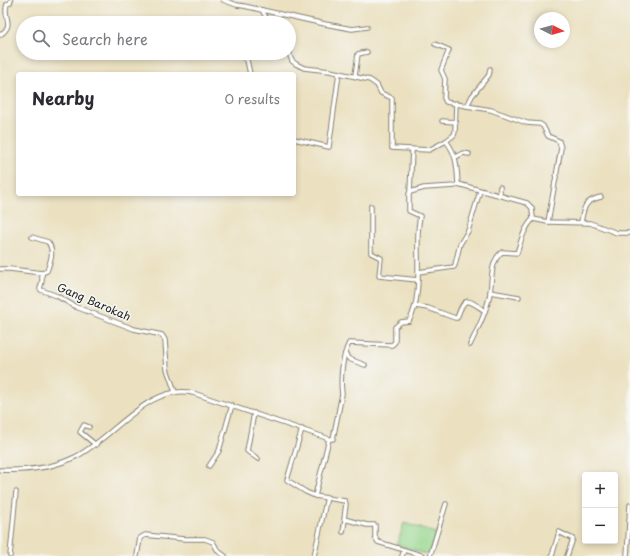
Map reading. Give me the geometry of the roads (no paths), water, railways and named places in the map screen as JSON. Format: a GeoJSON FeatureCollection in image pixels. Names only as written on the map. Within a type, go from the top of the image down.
{"type":"FeatureCollection","features":[{"type":"Feature","properties":{"kind":"street"},"geometry":{"type":"LineString","coordinates":[[0,35],[8,27],[6,6],[11,0]]}},
{"type":"Feature","properties":{"kind":"street"},"geometry":{"type":"LineString","coordinates":[[223,0],[237,5],[291,16]]}},
{"type":"Feature","properties":{"kind":"street"},"geometry":{"type":"LineString","coordinates":[[262,10],[265,16]]}},
{"type":"Feature","properties":{"kind":"street"},"geometry":{"type":"LineString","coordinates":[[296,17],[352,28],[367,27]]}},
{"type":"Feature","properties":{"kind":"street"},"geometry":{"type":"LineString","coordinates":[[435,44],[449,50],[441,70],[445,79],[444,100],[446,102],[491,110],[527,123],[540,124],[543,126],[548,136],[559,141],[561,148],[547,222]]}},
{"type":"Feature","properties":{"kind":"street"},"geometry":{"type":"LineString","coordinates":[[355,76],[358,54],[367,52]]}},
{"type":"Feature","properties":{"kind":"street"},"geometry":{"type":"LineString","coordinates":[[247,60],[250,72]]}},
{"type":"Feature","properties":{"kind":"street"},"geometry":{"type":"LineString","coordinates":[[292,60],[304,68],[339,73],[374,81],[381,93],[392,98],[392,148],[429,150],[446,142],[455,132],[456,103]]}},
{"type":"Feature","properties":{"kind":"street"},"geometry":{"type":"LineString","coordinates":[[468,106],[472,96],[489,75],[490,69]]}},
{"type":"Feature","properties":{"kind":"street"},"geometry":{"type":"LineString","coordinates":[[296,139],[329,147],[339,73]]}},
{"type":"Feature","properties":{"kind":"street"},"geometry":{"type":"LineString","coordinates":[[442,121],[456,122]]}},
{"type":"Feature","properties":{"kind":"street"},"geometry":{"type":"LineString","coordinates":[[446,142],[451,147],[456,157],[458,184]]}},
{"type":"Feature","properties":{"kind":"street"},"geometry":{"type":"LineString","coordinates":[[0,470],[22,470],[51,465],[75,458],[96,445],[137,410],[165,395],[175,392],[190,392],[329,439],[334,438],[342,394],[341,387],[345,354],[350,342],[370,345],[392,345],[395,342],[395,327],[401,322],[409,321],[414,313],[418,280],[418,235],[420,216],[409,210],[412,150]]}},
{"type":"Feature","properties":{"kind":"street"},"geometry":{"type":"LineString","coordinates":[[456,157],[463,153],[469,154]]}},
{"type":"Feature","properties":{"kind":"street"},"geometry":{"type":"LineString","coordinates":[[410,192],[424,188],[458,186],[458,184],[527,203],[532,208],[533,219],[528,226],[520,244],[518,253],[502,252],[500,254],[491,274],[490,292],[485,311],[470,345]]}},
{"type":"Feature","properties":{"kind":"street"},"geometry":{"type":"LineString","coordinates":[[500,187],[500,195]]}},
{"type":"Feature","properties":{"kind":"street"},"geometry":{"type":"LineString","coordinates":[[418,272],[441,270],[455,266],[460,244],[468,231],[480,191]]}},
{"type":"Feature","properties":{"kind":"street"},"geometry":{"type":"LineString","coordinates":[[581,222],[584,208],[588,202],[601,197]]}},
{"type":"Feature","properties":{"kind":"street"},"geometry":{"type":"LineString","coordinates":[[371,206],[371,253],[380,258],[379,276],[418,280]]}},
{"type":"Feature","properties":{"kind":"street"},"geometry":{"type":"LineString","coordinates":[[533,219],[547,222],[590,223],[617,232],[630,233]]}},
{"type":"Feature","properties":{"kind":"street"},"geometry":{"type":"LineString","coordinates":[[0,269],[42,273],[47,271],[52,254],[51,248],[48,242],[32,237]]}},
{"type":"Feature","properties":{"kind":"street","name":"Gang Barokah"},"geometry":{"type":"LineString","coordinates":[[42,273],[40,290],[57,296],[76,307],[134,329],[162,336],[165,340],[167,369],[175,392]]}},
{"type":"Feature","properties":{"kind":"street"},"geometry":{"type":"LineString","coordinates":[[490,292],[519,297]]}},
{"type":"Feature","properties":{"kind":"street"},"geometry":{"type":"LineString","coordinates":[[415,306],[428,308],[455,318],[457,318],[464,302],[467,301],[485,311]]}},
{"type":"Feature","properties":{"kind":"street"},"geometry":{"type":"LineString","coordinates":[[345,354],[349,359],[365,365]]}},
{"type":"Feature","properties":{"kind":"street"},"geometry":{"type":"LineString","coordinates":[[209,466],[219,452],[232,406]]}},
{"type":"Feature","properties":{"kind":"street"},"geometry":{"type":"LineString","coordinates":[[254,413],[246,451],[258,459]]}},
{"type":"Feature","properties":{"kind":"street"},"geometry":{"type":"LineString","coordinates":[[88,427],[84,425],[80,432],[96,445]]}},
{"type":"Feature","properties":{"kind":"street"},"geometry":{"type":"LineString","coordinates":[[287,480],[302,429]]}},
{"type":"Feature","properties":{"kind":"street"},"geometry":{"type":"LineString","coordinates":[[316,496],[329,439]]}},
{"type":"Feature","properties":{"kind":"street"},"geometry":{"type":"LineString","coordinates":[[283,478],[306,492],[316,496],[346,501],[343,518],[345,520],[343,532]]}},
{"type":"Feature","properties":{"kind":"street"},"geometry":{"type":"LineString","coordinates":[[10,556],[16,492]]}},
{"type":"Feature","properties":{"kind":"street"},"geometry":{"type":"LineString","coordinates":[[314,556],[327,497]]}},
{"type":"Feature","properties":{"kind":"street"},"geometry":{"type":"LineString","coordinates":[[430,556],[446,504]]}},
{"type":"Feature","properties":{"kind":"street"},"geometry":{"type":"LineString","coordinates":[[627,556],[630,506]]}},
{"type":"Feature","properties":{"kind":"street"},"geometry":{"type":"LineString","coordinates":[[345,520],[367,525],[375,525],[375,537],[378,542],[424,556]]}},
{"type":"Feature","properties":{"kind":"street"},"geometry":{"type":"LineString","coordinates":[[552,556],[559,532],[573,539],[567,556]]}},
{"type":"Feature","properties":{"kind":"street"},"geometry":{"type":"LineString","coordinates":[[137,556],[140,538],[145,534],[184,539],[206,539],[213,542],[218,551],[225,556]]}},
{"type":"Feature","properties":{"kind":"street"},"geometry":{"type":"LineString","coordinates":[[402,556],[404,550]]}}]}
